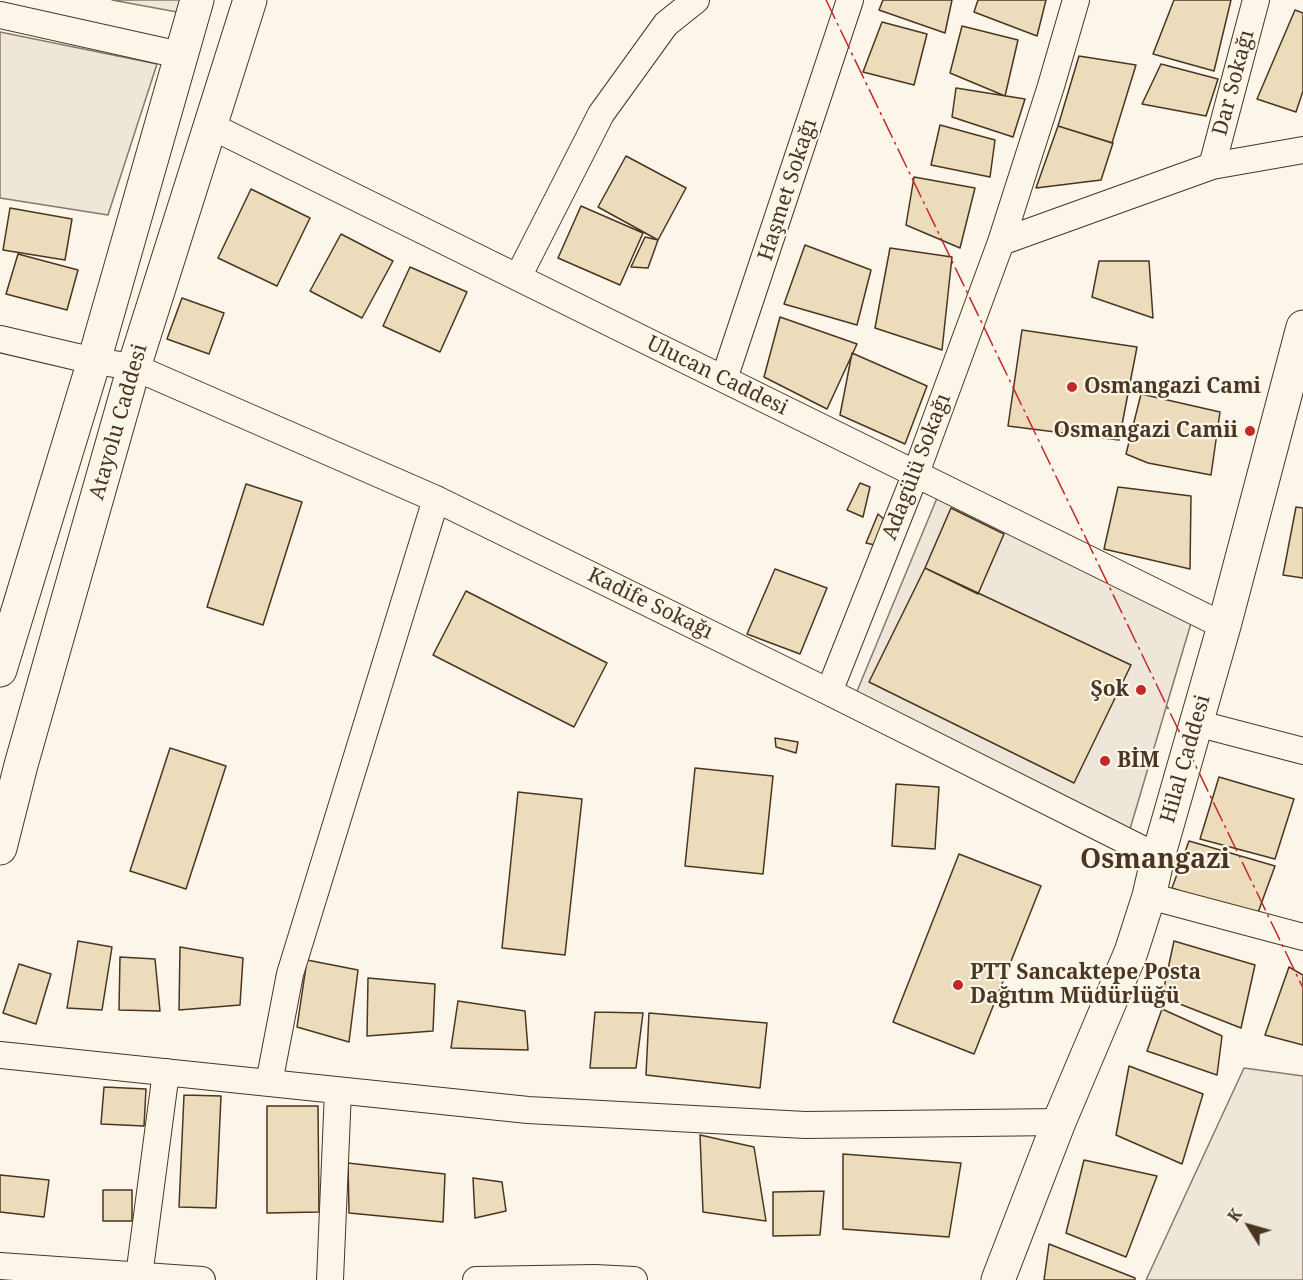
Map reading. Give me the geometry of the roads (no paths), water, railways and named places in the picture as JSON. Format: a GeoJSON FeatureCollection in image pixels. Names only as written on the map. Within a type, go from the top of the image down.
{"type":"FeatureCollection","features":[{"type":"Feature","properties":{"kind":"main road","name":"Atayolu Caddesi"},"geometry":{"type":"LineString","coordinates":[[0,670],[94,361],[197,0]]}},
{"type":"Feature","properties":{"kind":"main road","name":"Atayolu Caddesi"},"geometry":{"type":"LineString","coordinates":[[0,848],[10,764],[250,0]]}},
{"type":"Feature","properties":{"kind":"main road","name":"Hilal Caddesi"},"geometry":{"type":"LineString","coordinates":[[998,1280],[1059,1122],[1131,952],[1149,896],[1224,626],[1303,327]]}},
{"type":"Feature","properties":{"kind":"street"},"geometry":{"type":"LineString","coordinates":[[518,277],[601,114],[666,24],[696,0]]}},
{"type":"Feature","properties":{"kind":"street","name":"Haşmet Sokağı"},"geometry":{"type":"LineString","coordinates":[[724,379],[850,0]]}},
{"type":"Feature","properties":{"kind":"street","name":"Adagülü Sokağı"},"geometry":{"type":"LineString","coordinates":[[829,692],[915,473],[1001,242],[1076,0]]}},
{"type":"Feature","properties":{"kind":"street","name":"Dar Sokağı"},"geometry":{"type":"LineString","coordinates":[[1212,166],[1256,0]]}},
{"type":"Feature","properties":{"kind":"street"},"geometry":{"type":"LineString","coordinates":[[0,15],[180,55]]}},
{"type":"Feature","properties":{"kind":"street","name":"Ulucan Caddesi"},"geometry":{"type":"LineString","coordinates":[[211,126],[1224,626]]}},
{"type":"Feature","properties":{"kind":"street"},"geometry":{"type":"LineString","coordinates":[[1001,242],[1212,166],[1303,150]]}},
{"type":"Feature","properties":{"kind":"street","name":"Kadife Sokağı"},"geometry":{"type":"LineString","coordinates":[[0,339],[94,361],[134,367],[436,499],[1158,857]]}},
{"type":"Feature","properties":{"kind":"street"},"geometry":{"type":"LineString","coordinates":[[269,1083],[290,974],[436,499]]}},
{"type":"Feature","properties":{"kind":"street"},"geometry":{"type":"LineString","coordinates":[[1196,723],[1303,751]]}},
{"type":"Feature","properties":{"kind":"street"},"geometry":{"type":"LineString","coordinates":[[1149,896],[1303,937]]}},
{"type":"Feature","properties":{"kind":"street"},"geometry":{"type":"LineString","coordinates":[[0,1055],[528,1110],[805,1125],[1059,1122]]}},
{"type":"Feature","properties":{"kind":"street"},"geometry":{"type":"LineString","coordinates":[[139,1276],[166,1072]]}},
{"type":"Feature","properties":{"kind":"street"},"geometry":{"type":"LineString","coordinates":[[330,1280],[338,1091]]}},
{"type":"Feature","properties":{"kind":"street"},"geometry":{"type":"LineString","coordinates":[[0,1266],[201,1280]]}},
{"type":"Feature","properties":{"kind":"street"},"geometry":{"type":"LineString","coordinates":[[476,1280],[595,1278],[634,1280]]}},
{"type":"Feature","properties":{"kind":"place","name":"Osmangazi Cami"},"geometry":{"type":"Point","coordinates":[1072,387]}},
{"type":"Feature","properties":{"kind":"place","name":"Osmangazi Camii"},"geometry":{"type":"Point","coordinates":[1250,431]}},
{"type":"Feature","properties":{"kind":"place","name":"Şok"},"geometry":{"type":"Point","coordinates":[1141,690]}},
{"type":"Feature","properties":{"kind":"place","name":"BİM"},"geometry":{"type":"Point","coordinates":[1105,761]}},
{"type":"Feature","properties":{"kind":"place","name":"PTT Sancaktepe Posta Dağıtım Müdürlüğü"},"geometry":{"type":"Point","coordinates":[958,985]}},
{"type":"Feature","properties":{"kind":"district","name":"Osmangazi"},"geometry":{"type":"Point","coordinates":[1155,860]}}]}
